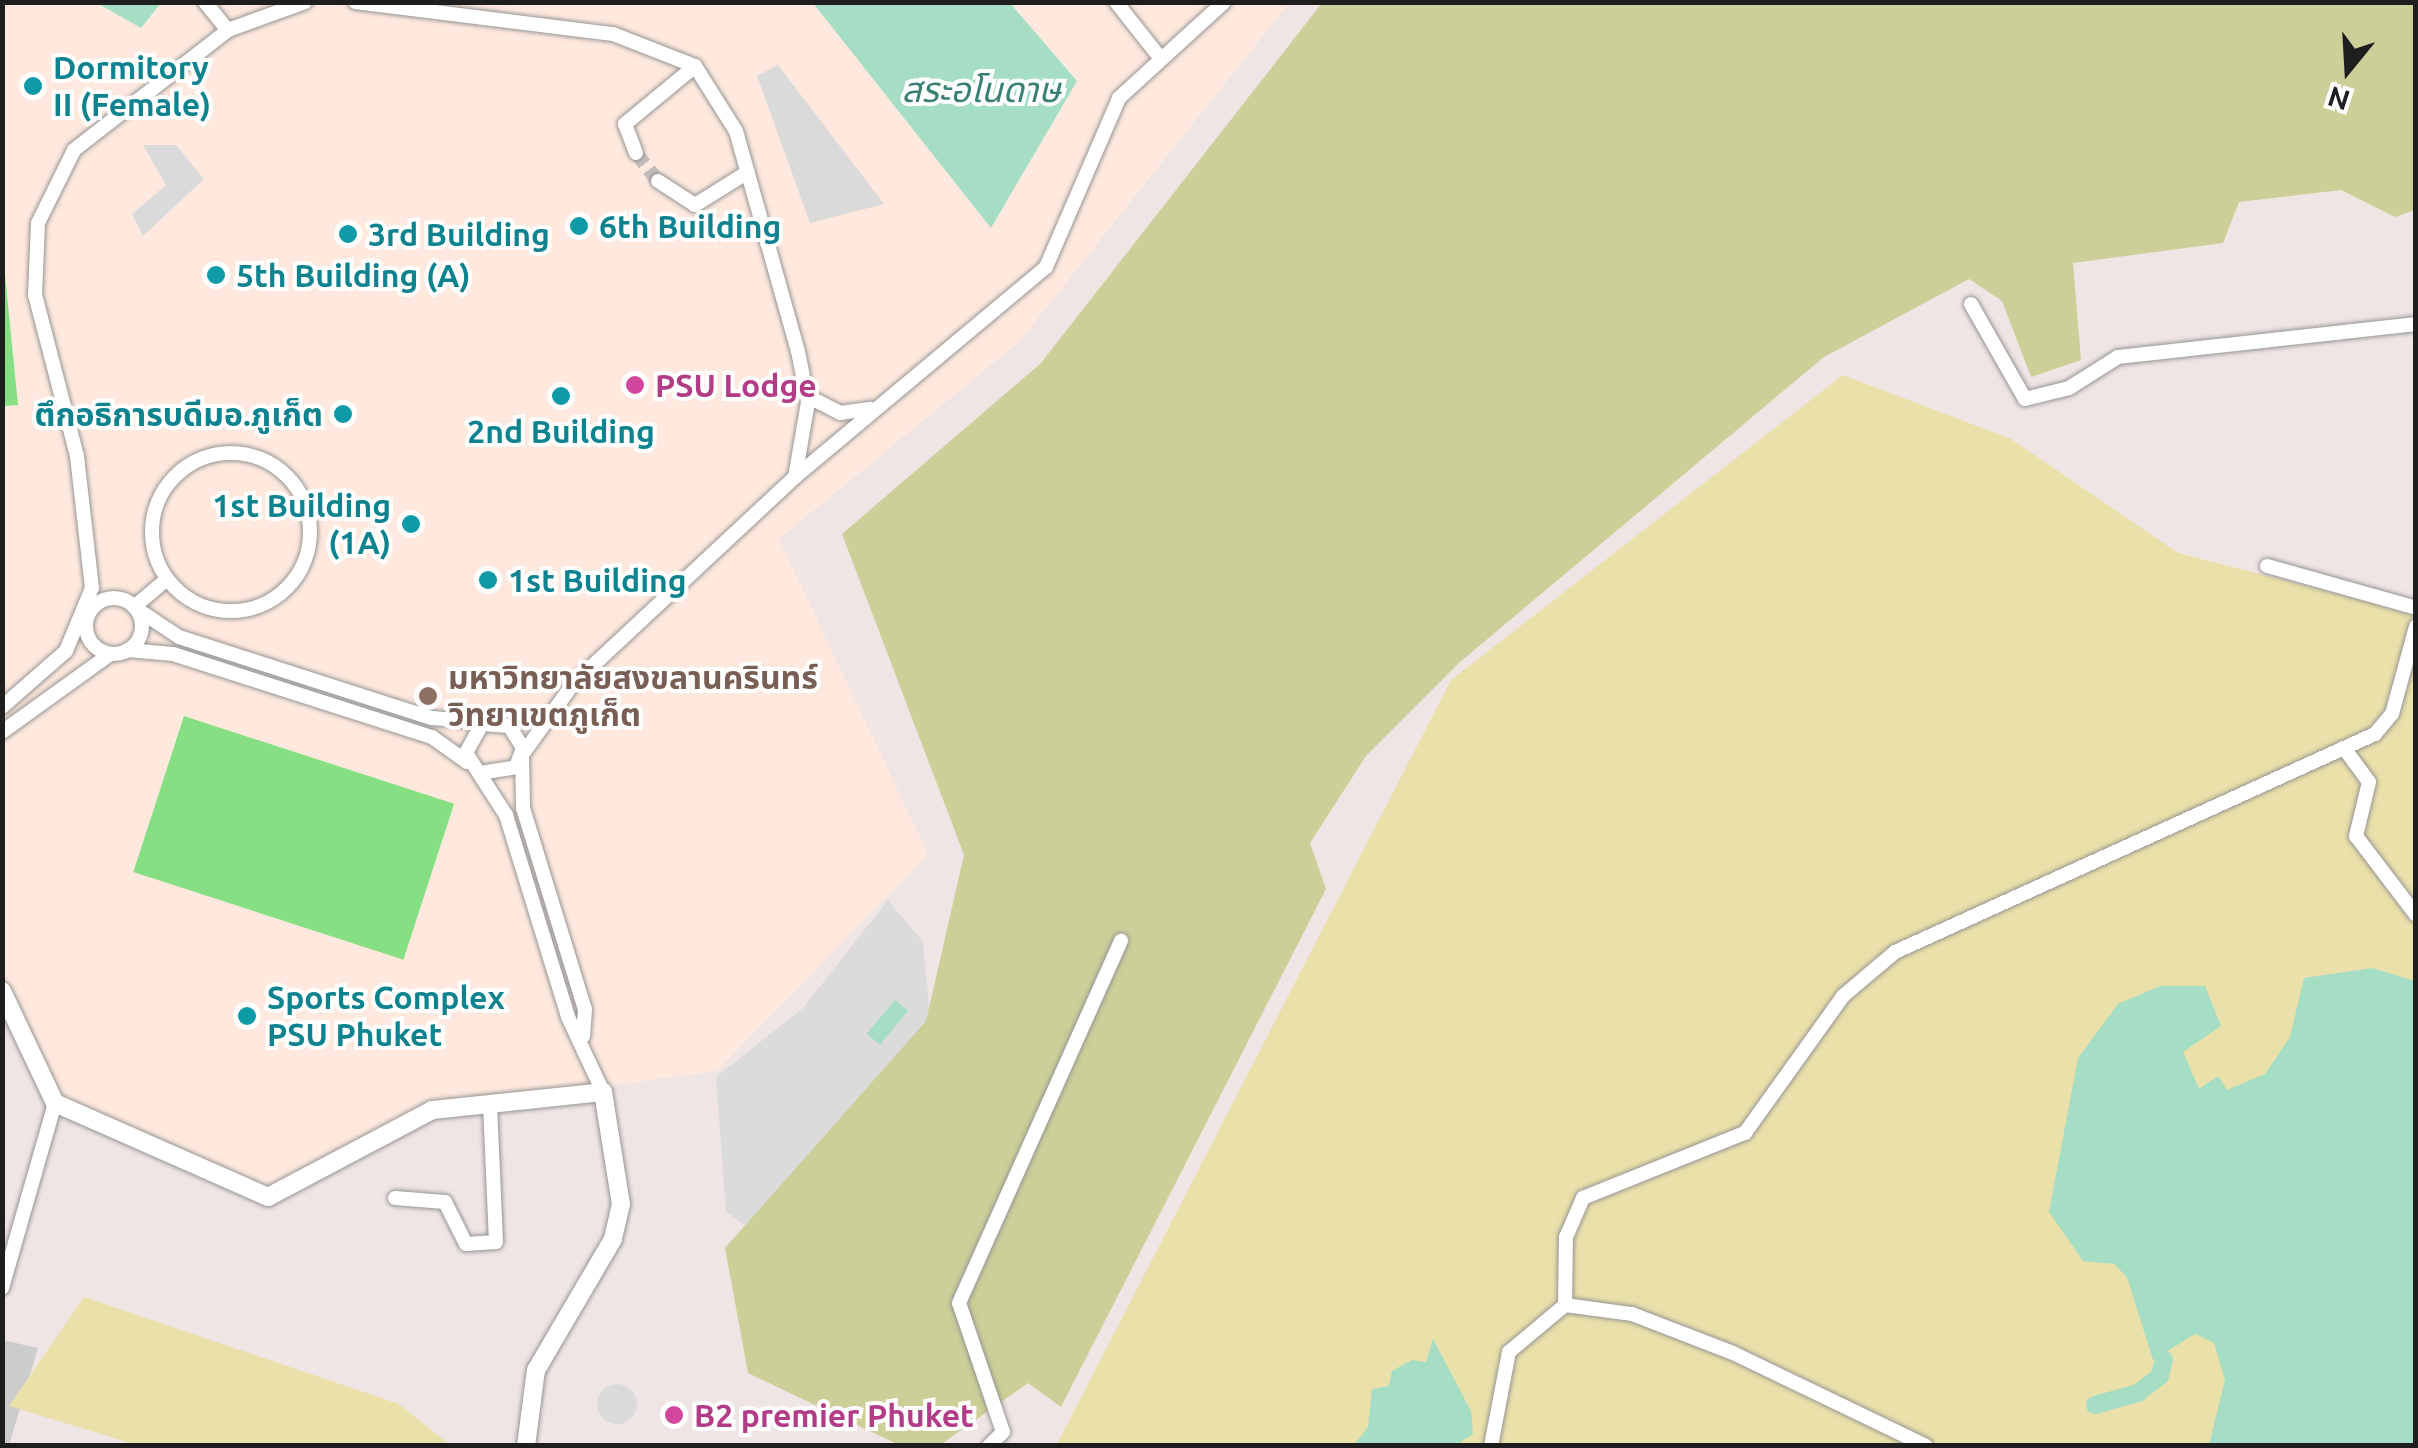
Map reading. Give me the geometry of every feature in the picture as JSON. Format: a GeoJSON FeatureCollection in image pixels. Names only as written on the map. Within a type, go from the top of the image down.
{"type":"FeatureCollection","features":[{"type":"Feature","properties":{"kind":"street"},"geometry":{"type":"LineString","coordinates":[[205,2],[228,30]]}},
{"type":"Feature","properties":{"kind":"street"},"geometry":{"type":"LineString","coordinates":[[110,654],[88,639],[89,528],[35,295],[38,223],[74,150],[228,30],[305,2]]}},
{"type":"Feature","properties":{"kind":"street"},"geometry":{"type":"LineString","coordinates":[[354,2],[439,6],[613,34],[694,66],[723,100],[748,172],[806,396],[795,477]]}},
{"type":"Feature","properties":{"kind":"street"},"geometry":{"type":"LineString","coordinates":[[1116,2],[1158,55]]}},
{"type":"Feature","properties":{"kind":"street"},"geometry":{"type":"LineString","coordinates":[[2,732],[110,654],[128,650],[173,654],[432,737],[477,771],[508,774],[593,664],[795,477],[1046,267],[1120,98],[1158,55],[1224,2]]}},
{"type":"Feature","properties":{"kind":"street"},"geometry":{"type":"LineString","coordinates":[[636,153],[625,124],[694,66]]}},
{"type":"Feature","properties":{"kind":"street"},"geometry":{"type":"LineString","coordinates":[[658,181],[694,204],[748,172]]}},
{"type":"Feature","properties":{"kind":"street"},"geometry":{"type":"LineString","coordinates":[[1971,304],[2025,399],[2068,388],[2118,357],[2416,324]]}},
{"type":"Feature","properties":{"kind":"street"},"geometry":{"type":"LineString","coordinates":[[806,396],[840,413],[880,406]]}},
{"type":"Feature","properties":{"kind":"street"},"geometry":{"type":"LineString","coordinates":[[238,454],[294,485],[310,540],[296,577],[275,598],[218,610],[168,580],[152,531],[178,474],[238,454]]}},
{"type":"Feature","properties":{"kind":"street"},"geometry":{"type":"LineString","coordinates":[[2266,566],[2416,608]]}},
{"type":"Feature","properties":{"kind":"street"},"geometry":{"type":"LineString","coordinates":[[134,607],[168,580]]}},
{"type":"Feature","properties":{"kind":"street"},"geometry":{"type":"LineString","coordinates":[[2,707],[66,651],[87,617],[111,598],[134,607],[178,637],[432,718],[491,721],[516,732],[522,755],[523,808],[585,1009],[583,1036]]}},
{"type":"Feature","properties":{"kind":"street"},"geometry":{"type":"LineString","coordinates":[[128,650],[143,625],[134,607]]}},
{"type":"Feature","properties":{"kind":"street"},"geometry":{"type":"LineString","coordinates":[[1565,1306],[1566,1237],[1583,1198],[1745,1133],[1843,996],[1895,952],[2375,734],[2392,714],[2416,626]]}},
{"type":"Feature","properties":{"kind":"street"},"geometry":{"type":"LineString","coordinates":[[491,721],[466,744],[477,771],[506,815],[568,1017],[583,1036],[603,1092],[621,1204],[612,1239],[536,1370],[526,1446]]}},
{"type":"Feature","properties":{"kind":"street"},"geometry":{"type":"LineString","coordinates":[[2344,748],[2369,782],[2356,836],[2416,915]]}},
{"type":"Feature","properties":{"kind":"street"},"geometry":{"type":"LineString","coordinates":[[989,1446],[1003,1432],[959,1303],[1121,941]]}},
{"type":"Feature","properties":{"kind":"street"},"geometry":{"type":"LineString","coordinates":[[2,991],[55,1103],[268,1197],[432,1110],[603,1092]]}},
{"type":"Feature","properties":{"kind":"street"},"geometry":{"type":"LineString","coordinates":[[2,1288],[55,1103]]}},
{"type":"Feature","properties":{"kind":"street"},"geometry":{"type":"LineString","coordinates":[[394,1198],[446,1202],[466,1244],[496,1242],[490,1104]]}},
{"type":"Feature","properties":{"kind":"street"},"geometry":{"type":"LineString","coordinates":[[1491,1446],[1509,1352],[1565,1306],[1632,1314],[1733,1353],[1926,1446]]}},
{"type":"Feature","properties":{"kind":"shaded area","name":"มหาวิทยาลัยสงขลานครินทร์ วิทยาเขตภูเก็ต"},"geometry":{"type":"Polygon","coordinates":[[[2,3],[1289,3],[1019,342],[779,539],[928,854],[717,1071],[432,1110],[268,1197],[55,1103],[3,991],[2,3]]]}},
{"type":"Feature","properties":{"kind":"shaded area"},"geometry":{"type":"Polygon","coordinates":[[[1322,3],[2415,3],[2415,210],[2395,217],[2341,190],[2239,202],[2223,243],[2073,263],[2081,360],[2031,377],[2002,301],[1969,279],[1824,357],[1460,662],[1366,756],[1310,843],[1326,889],[1061,1407],[1028,1383],[940,1445],[899,1445],[748,1373],[725,1248],[926,1021],[964,855],[842,534],[1041,363],[1322,3]]]}},
{"type":"Feature","properties":{"kind":"shaded area"},"geometry":{"type":"Polygon","coordinates":[[[778,65],[884,204],[810,223],[757,76],[778,65]]]}},
{"type":"Feature","properties":{"kind":"shaded area"},"geometry":{"type":"Polygon","coordinates":[[[143,145],[176,145],[204,179],[143,236],[132,214],[166,185],[143,145]]]}},
{"type":"Feature","properties":{"kind":"shaded area"},"geometry":{"type":"Polygon","coordinates":[[[1843,375],[2011,439],[2178,553],[2415,614],[2415,1445],[1056,1446],[1451,680],[1843,375]]]}},
{"type":"Feature","properties":{"kind":"shaded area"},"geometry":{"type":"Polygon","coordinates":[[[888,900],[923,942],[932,1036],[757,1233],[726,1212],[716,1077],[803,1008],[888,900]]]}},
{"type":"Feature","properties":{"kind":"shaded area"},"geometry":{"type":"Polygon","coordinates":[[[84,1297],[399,1404],[450,1445],[137,1445],[9,1406],[84,1297]]]}},
{"type":"Feature","properties":{"kind":"shaded area"},"geometry":{"type":"Polygon","coordinates":[[[2,1340],[38,1348],[9,1445],[3,1445],[2,1340]]]}},
{"type":"Feature","properties":{"kind":"shaded area"},"geometry":{"type":"Polygon","coordinates":[[[617,1384],[631,1390],[637,1404],[631,1418],[617,1424],[603,1418],[597,1404],[603,1390],[617,1384]]]}},
{"type":"Feature","properties":{"kind":"green space"},"geometry":{"type":"Polygon","coordinates":[[[3,265],[18,405],[3,406],[3,265]]]}},
{"type":"Feature","properties":{"kind":"green space"},"geometry":{"type":"Polygon","coordinates":[[[184,716],[454,804],[403,960],[133,872],[184,716]]]}},
{"type":"Feature","properties":{"kind":"water"},"geometry":{"type":"Polygon","coordinates":[[[97,3],[161,3],[141,28],[97,3]]]}},
{"type":"Feature","properties":{"kind":"water","name":"สระอโนดาษ"},"geometry":{"type":"Polygon","coordinates":[[[813,3],[1010,3],[1077,81],[991,228],[813,3]]]}},
{"type":"Feature","properties":{"kind":"water"},"geometry":{"type":"Polygon","coordinates":[[[2372,968],[2415,981],[2415,1445],[2209,1445],[2225,1380],[2214,1343],[2195,1334],[2153,1360],[2127,1277],[2114,1264],[2083,1261],[2049,1212],[2078,1058],[2118,1004],[2160,986],[2205,986],[2221,1026],[2183,1052],[2199,1089],[2218,1076],[2227,1090],[2265,1074],[2290,1037],[2304,978],[2372,968]]]}},
{"type":"Feature","properties":{"kind":"water"},"geometry":{"type":"Polygon","coordinates":[[[895,1000],[908,1011],[880,1045],[867,1034],[895,1000]]]}},
{"type":"Feature","properties":{"kind":"water"},"geometry":{"type":"Polygon","coordinates":[[[1433,1339],[1471,1411],[1473,1434],[1456,1445],[1354,1445],[1368,1427],[1372,1389],[1389,1386],[1392,1371],[1412,1360],[1426,1362],[1433,1339]]]}},
{"type":"Feature","properties":{"kind":"waterway"},"geometry":{"type":"LineString","coordinates":[[2095,1405],[2138,1393],[2160,1376],[2164,1359]]}},
{"type":"Feature","properties":{"kind":"tunnel"},"geometry":{"type":"LineString","coordinates":[[636,153],[658,181]]}},
{"type":"Feature","properties":{"kind":"place","name":"Dormitory II (Female)"},"geometry":{"type":"Point","coordinates":[33,86]}},
{"type":"Feature","properties":{"kind":"place","name":"6th Building"},"geometry":{"type":"Point","coordinates":[579,226]}},
{"type":"Feature","properties":{"kind":"place","name":"3rd Building"},"geometry":{"type":"Point","coordinates":[348,234]}},
{"type":"Feature","properties":{"kind":"place","name":"5th Building (A)"},"geometry":{"type":"Point","coordinates":[216,275]}},
{"type":"Feature","properties":{"kind":"place","name":"PSU Lodge"},"geometry":{"type":"Point","coordinates":[635,385]}},
{"type":"Feature","properties":{"kind":"place","name":"2nd Building"},"geometry":{"type":"Point","coordinates":[561,396]}},
{"type":"Feature","properties":{"kind":"place","name":"ตึกอธิการบดีมอ.ภูเก็ต"},"geometry":{"type":"Point","coordinates":[343,414]}},
{"type":"Feature","properties":{"kind":"place","name":"1st Building (1A)"},"geometry":{"type":"Point","coordinates":[411,524]}},
{"type":"Feature","properties":{"kind":"place","name":"1st Building"},"geometry":{"type":"Point","coordinates":[488,580]}},
{"type":"Feature","properties":{"kind":"place","name":"มหาวิทยาลัยสงขลานครินทร์ วิทยาเขตภูเก็ต"},"geometry":{"type":"Point","coordinates":[428,696]}},
{"type":"Feature","properties":{"kind":"place","name":"Sports Complex PSU Phuket"},"geometry":{"type":"Point","coordinates":[247,1016]}},
{"type":"Feature","properties":{"kind":"place","name":"B2 premier Phuket"},"geometry":{"type":"Point","coordinates":[674,1415]}}]}
